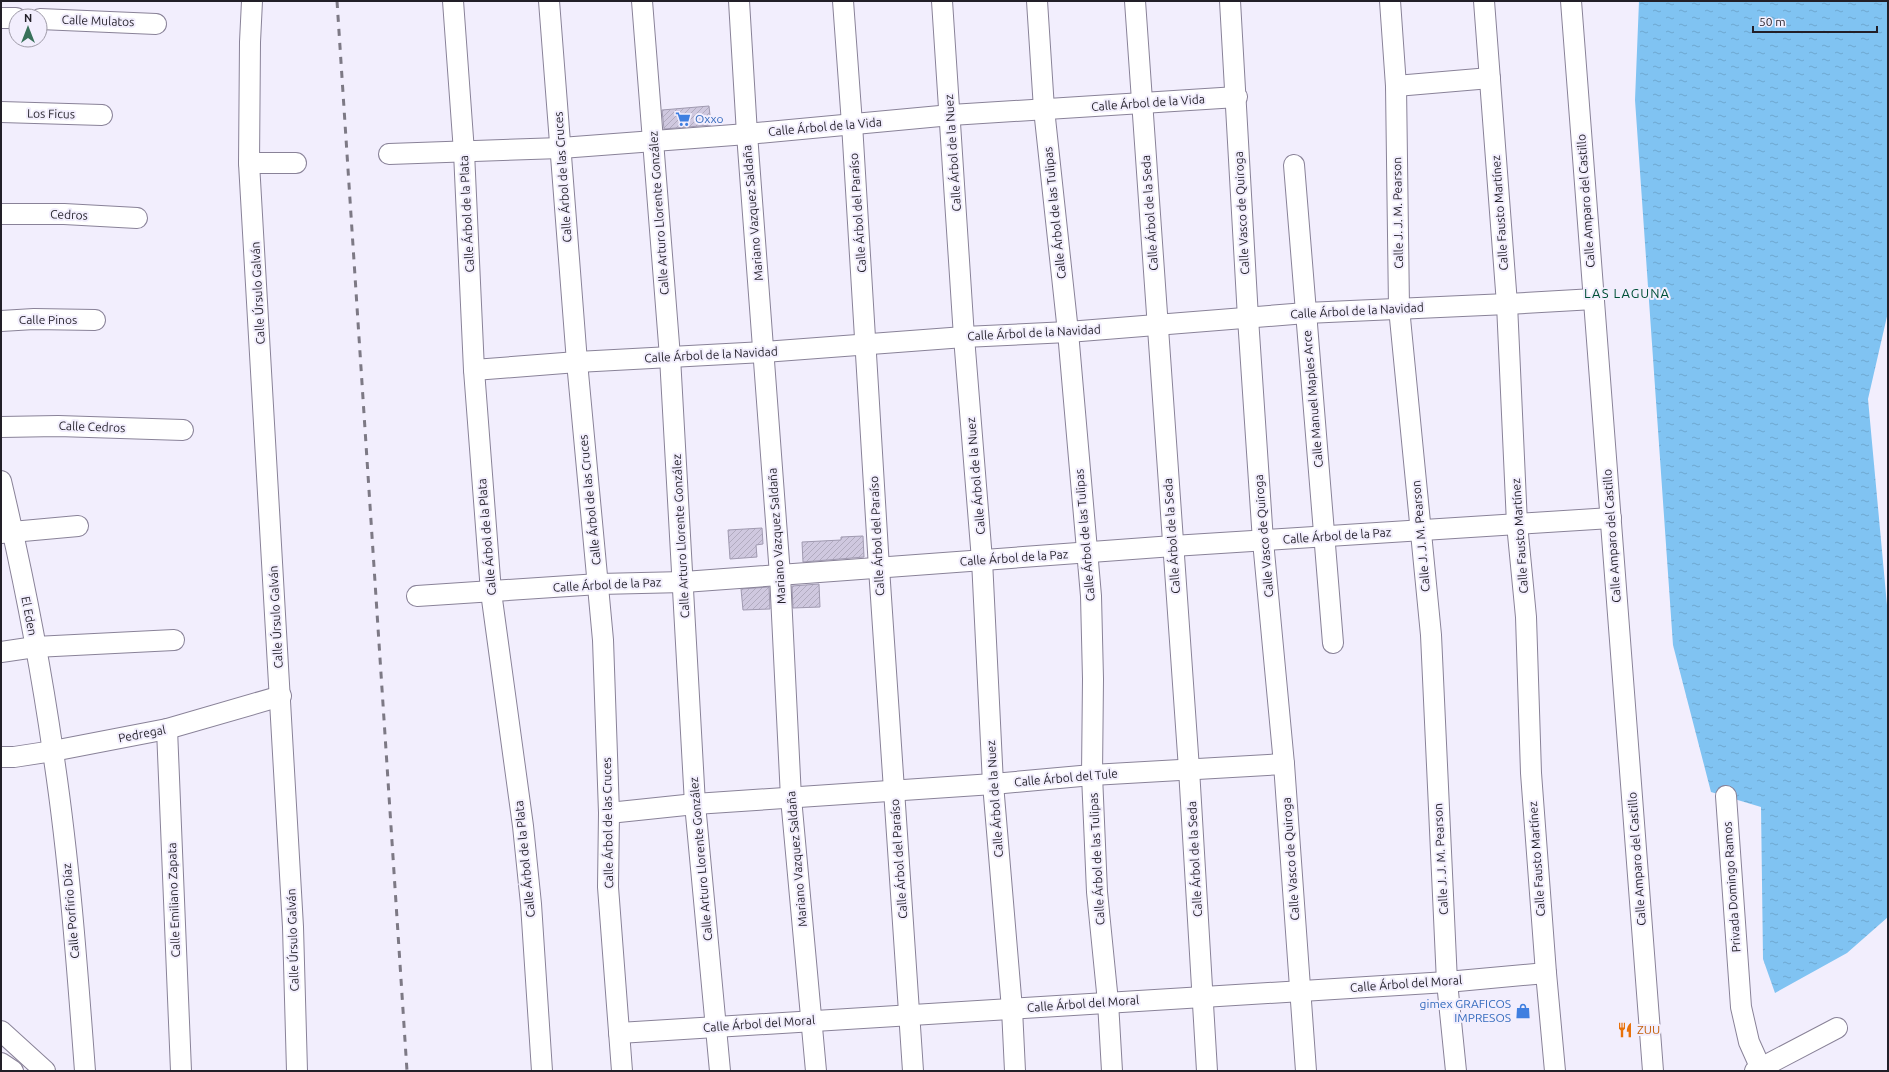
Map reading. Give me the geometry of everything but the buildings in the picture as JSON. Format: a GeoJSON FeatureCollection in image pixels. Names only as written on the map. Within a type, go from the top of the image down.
{"type":"FeatureCollection","features":[{"type":"Feature","properties":{"kind":"street","name":"Calle Úrsulo Galván"},"geometry":{"type":"LineString","coordinates":[[252,1],[250,42],[249,163],[281,696],[293,927],[297,1071]]}},
{"type":"Feature","properties":{"kind":"street","name":"Calle Árbol de la Plata"},"geometry":{"type":"LineString","coordinates":[[453,1],[464,152],[474,370],[491,592],[523,826],[531,904],[542,1071]]}},
{"type":"Feature","properties":{"kind":"street","name":"Calle Árbol de las Cruces"},"geometry":{"type":"LineString","coordinates":[[550,1],[577,362],[599,584],[603,640],[609,813],[608,887],[622,1071]]}},
{"type":"Feature","properties":{"kind":"street","name":"Calle Arturo Llorente González"},"geometry":{"type":"LineString","coordinates":[[642,1],[670,357],[696,804],[720,1071]]}},
{"type":"Feature","properties":{"kind":"street","name":"Mariano Vazquez Saldaña"},"geometry":{"type":"LineString","coordinates":[[739,1],[747,134],[780,575],[791,798],[816,1071]]}},
{"type":"Feature","properties":{"kind":"street","name":"Calle Árbol del Paraíso"},"geometry":{"type":"LineString","coordinates":[[842,1],[852,124],[879,568],[913,1071]]}},
{"type":"Feature","properties":{"kind":"street","name":"Calle Árbol de la Nuez"},"geometry":{"type":"LineString","coordinates":[[942,1],[951,115],[964,337],[982,560],[993,784],[1012,1009],[1015,1071]]}},
{"type":"Feature","properties":{"kind":"street","name":"Calle Árbol de las Tulipas"},"geometry":{"type":"LineString","coordinates":[[1037,1],[1044,109],[1068,332],[1091,596],[1093,679],[1092,775],[1097,892],[1108,1002],[1112,1071]]}},
{"type":"Feature","properties":{"kind":"street","name":"Calle Árbol de la Seda"},"geometry":{"type":"LineString","coordinates":[[1135,1],[1189,769],[1207,1071]]}},
{"type":"Feature","properties":{"kind":"street","name":"Calle Vasco de Quiroga"},"geometry":{"type":"LineString","coordinates":[[1230,1],[1237,97],[1248,318],[1263,541],[1284,764],[1306,1071]]}},
{"type":"Feature","properties":{"kind":"street","name":"Calle J. J. M. Pearson"},"geometry":{"type":"LineString","coordinates":[[1390,1],[1396,86],[1399,308],[1431,635],[1447,982],[1456,1071]]}},
{"type":"Feature","properties":{"kind":"street","name":"Calle Fausto Martínez"},"geometry":{"type":"LineString","coordinates":[[1484,1],[1507,304],[1517,524],[1526,617],[1531,773],[1555,1071]]}},
{"type":"Feature","properties":{"kind":"street","name":"Calle Amparo del Castillo"},"geometry":{"type":"LineString","coordinates":[[1571,1],[1654,1071]]}},
{"type":"Feature","properties":{"kind":"street","name":"Calle Mulatos"},"geometry":{"type":"LineString","coordinates":[[48,19],[156,24]]}},
{"type":"Feature","properties":{"kind":"street"},"geometry":{"type":"LineString","coordinates":[[1396,86],[1490,78]]}},
{"type":"Feature","properties":{"kind":"street","name":"Calle Árbol de la Vida"},"geometry":{"type":"LineString","coordinates":[[389,154],[561,148],[747,134],[951,115],[1237,97]]}},
{"type":"Feature","properties":{"kind":"street","name":"Los Ficus"},"geometry":{"type":"LineString","coordinates":[[1,112],[102,115]]}},
{"type":"Feature","properties":{"kind":"street"},"geometry":{"type":"LineString","coordinates":[[249,163],[296,163]]}},
{"type":"Feature","properties":{"kind":"street","name":"Calle Manuel Maples Arce"},"geometry":{"type":"LineString","coordinates":[[1294,165],[1333,643]]}},
{"type":"Feature","properties":{"kind":"street","name":"Cedros"},"geometry":{"type":"LineString","coordinates":[[1,214],[64,214],[137,218]]}},
{"type":"Feature","properties":{"kind":"street","name":"Calle Árbol de la Navidad"},"geometry":{"type":"LineString","coordinates":[[474,370],[577,362],[764,352],[964,337],[1068,332],[1306,313],[1594,299]]}},
{"type":"Feature","properties":{"kind":"street","name":"Calle Pinos"},"geometry":{"type":"LineString","coordinates":[[1,321],[34,319],[95,320]]}},
{"type":"Feature","properties":{"kind":"street","name":"Calle Cedros"},"geometry":{"type":"LineString","coordinates":[[1,427],[58,426],[183,430]]}},
{"type":"Feature","properties":{"kind":"street","name":"El Eden"},"geometry":{"type":"LineString","coordinates":[[1,481],[7,532],[35,647],[53,751]]}},
{"type":"Feature","properties":{"kind":"street","name":"Calle Árbol de la Paz"},"geometry":{"type":"LineString","coordinates":[[417,596],[599,584],[684,582],[1173,546],[1611,518]]}},
{"type":"Feature","properties":{"kind":"street"},"geometry":{"type":"LineString","coordinates":[[7,532],[78,526]]}},
{"type":"Feature","properties":{"kind":"street"},"geometry":{"type":"LineString","coordinates":[[1,652],[35,647],[174,640]]}},
{"type":"Feature","properties":{"kind":"street","name":"Pedregal"},"geometry":{"type":"LineString","coordinates":[[1,757],[14,757],[53,751],[167,729],[281,696]]}},
{"type":"Feature","properties":{"kind":"street","name":"Calle Emiliano Zapata"},"geometry":{"type":"LineString","coordinates":[[167,729],[181,1071]]}},
{"type":"Feature","properties":{"kind":"street","name":"Calle Porfirio Díaz"},"geometry":{"type":"LineString","coordinates":[[53,751],[64,837],[85,1071]]}},
{"type":"Feature","properties":{"kind":"street","name":"Calle Árbol del Tule"},"geometry":{"type":"LineString","coordinates":[[609,813],[696,804],[993,784],[1092,775],[1284,764]]}},
{"type":"Feature","properties":{"kind":"street","name":"Privada Domingo Ramos"},"geometry":{"type":"LineString","coordinates":[[1726,796],[1741,1006],[1749,1042],[1759,1070]]}},
{"type":"Feature","properties":{"kind":"street","name":"Calle Árbol del Moral"},"geometry":{"type":"LineString","coordinates":[[619,1033],[1447,982],[1546,973]]}},
{"type":"Feature","properties":{"kind":"street"},"geometry":{"type":"LineString","coordinates":[[1759,1070],[1837,1028]]}},
{"type":"Feature","properties":{"kind":"street"},"geometry":{"type":"LineString","coordinates":[[1,1032],[45,1071]]}},
{"type":"Feature","properties":{"kind":"street"},"geometry":{"type":"LineString","coordinates":[[1,1063],[13,1071]]}},
{"type":"Feature","properties":{"kind":"water"},"geometry":{"type":"Polygon","coordinates":[[[1639,1],[1888,1],[1888,312],[1868,399],[1888,616],[1888,917],[1847,953],[1775,993],[1763,959],[1761,807],[1711,792],[1673,645],[1635,100],[1639,1]]]}},
{"type":"Feature","properties":{"kind":"railway"},"geometry":{"type":"LineString","coordinates":[[337,1],[407,1071]]}},
{"type":"Feature","properties":{"kind":"place","name":"Oxxo"},"geometry":{"type":"Point","coordinates":[683,119]}},
{"type":"Feature","properties":{"kind":"place","name":"gimex GRAFICOS IMPRESOS"},"geometry":{"type":"Point","coordinates":[1523,1011]}},
{"type":"Feature","properties":{"kind":"place","name":"ZUU"},"geometry":{"type":"Point","coordinates":[1625,1030]}},
{"type":"Feature","properties":{"kind":"district","name":"LAS LAGUNA"},"geometry":{"type":"Point","coordinates":[1627,293]}}]}
